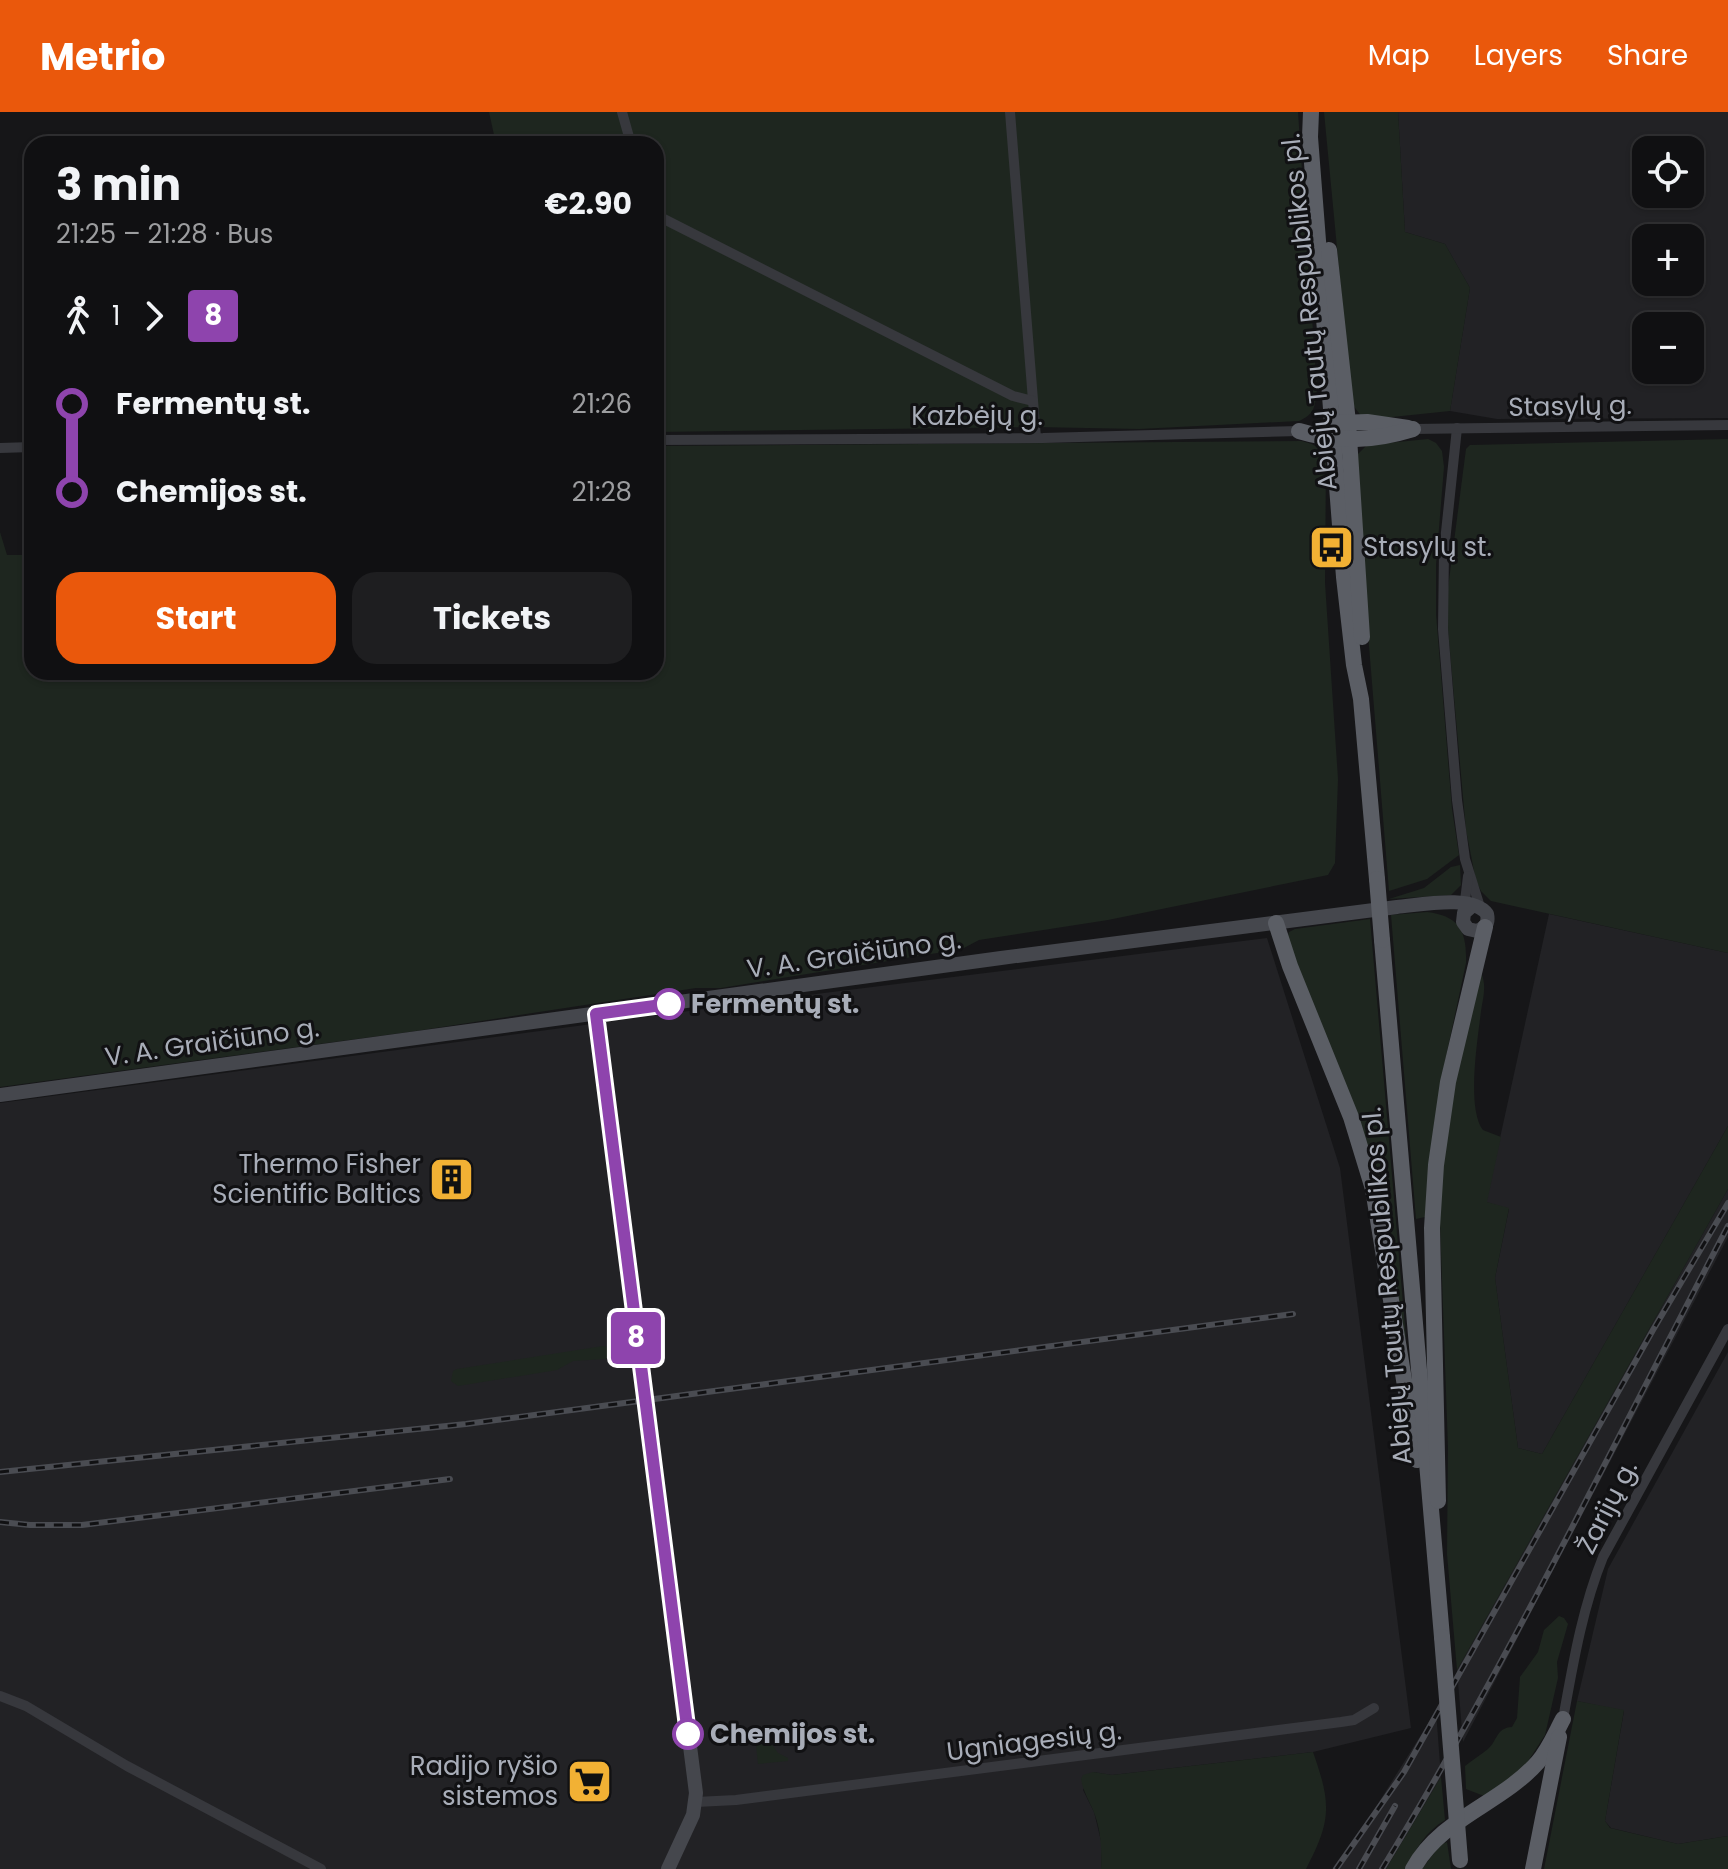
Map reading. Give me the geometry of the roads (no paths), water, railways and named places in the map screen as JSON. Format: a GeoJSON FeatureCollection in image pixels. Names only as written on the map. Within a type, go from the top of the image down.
{"type":"FeatureCollection","features":[{"type":"Feature","properties":{"kind":"highway","name":"Abiejų Tautų Respublikos pl."},"geometry":{"type":"LineString","coordinates":[[1341,431],[1317,137],[1311,112],[1310,137],[1363,659],[1361,699],[1461,1865]]}},
{"type":"Feature","properties":{"kind":"highway"},"geometry":{"type":"LineString","coordinates":[[1299,431],[1341,431],[1385,424],[1413,429]]}},
{"type":"Feature","properties":{"kind":"highway"},"geometry":{"type":"LineString","coordinates":[[1276,923],[1290,966],[1351,1117],[1373,1189],[1416,1453],[1432,1523]]}},
{"type":"Feature","properties":{"kind":"highway"},"geometry":{"type":"LineString","coordinates":[[1434,1550],[1439,1466],[1432,1228],[1436,1165],[1448,1082],[1485,927]]}},
{"type":"Feature","properties":{"kind":"highway"},"geometry":{"type":"LineString","coordinates":[[1413,1869],[1430,1843],[1443,1831],[1521,1778],[1546,1751],[1563,1719]]}},
{"type":"Feature","properties":{"kind":"highway"},"geometry":{"type":"LineString","coordinates":[[1533,1869],[1563,1719]]}},
{"type":"Feature","properties":{"kind":"highway"},"geometry":{"type":"LineString","coordinates":[[1521,1778],[1537,1777],[1548,1792]]}},
{"type":"Feature","properties":{"kind":"main road","name":"V. A. Graičiūno g."},"geometry":{"type":"LineString","coordinates":[[0,1095],[1276,923],[1430,905],[1469,910],[1472,931],[1485,927]]}},
{"type":"Feature","properties":{"kind":"main road"},"geometry":{"type":"LineString","coordinates":[[1469,910],[1487,914],[1485,927]]}},
{"type":"Feature","properties":{"kind":"main road"},"geometry":{"type":"LineString","coordinates":[[596,1014],[696,1802],[690,1823],[668,1869]]}},
{"type":"Feature","properties":{"kind":"street"},"geometry":{"type":"LineString","coordinates":[[622,112],[629,136]]}},
{"type":"Feature","properties":{"kind":"street"},"geometry":{"type":"LineString","coordinates":[[1010,112],[1036,438]]}},
{"type":"Feature","properties":{"kind":"street"},"geometry":{"type":"LineString","coordinates":[[664,219],[1022,400],[1033,401]]}},
{"type":"Feature","properties":{"kind":"street","name":"Stasylų g."},"geometry":{"type":"LineString","coordinates":[[1413,429],[1728,425]]}},
{"type":"Feature","properties":{"kind":"street"},"geometry":{"type":"LineString","coordinates":[[1457,428],[1444,551],[1442,606],[1469,910]]}},
{"type":"Feature","properties":{"kind":"street","name":"Kazbėjų g."},"geometry":{"type":"LineString","coordinates":[[664,440],[1036,438],[1299,431]]}},
{"type":"Feature","properties":{"kind":"street"},"geometry":{"type":"LineString","coordinates":[[0,448],[24,447]]}},
{"type":"Feature","properties":{"kind":"street"},"geometry":{"type":"LineString","coordinates":[[1468,876],[1476,889],[1469,910]]}},
{"type":"Feature","properties":{"kind":"street","name":"Žarijų g."},"geometry":{"type":"LineString","coordinates":[[1563,1719],[1580,1633],[1603,1557],[1728,1329]]}},
{"type":"Feature","properties":{"kind":"street"},"geometry":{"type":"LineString","coordinates":[[0,1696],[26,1706],[127,1766],[321,1869]]}},
{"type":"Feature","properties":{"kind":"street","name":"Ugniagesių g."},"geometry":{"type":"LineString","coordinates":[[696,1802],[736,1800],[1341,1722],[1354,1720],[1374,1708]]}},
{"type":"Feature","properties":{"kind":"railway"},"geometry":{"type":"LineString","coordinates":[[1336,1869],[1404,1772],[1728,1203]]}},
{"type":"Feature","properties":{"kind":"railway"},"geometry":{"type":"LineString","coordinates":[[1382,1869],[1474,1711],[1728,1226]]}},
{"type":"Feature","properties":{"kind":"railway"},"geometry":{"type":"LineString","coordinates":[[0,1472],[466,1424],[1293,1314]]}},
{"type":"Feature","properties":{"kind":"railway"},"geometry":{"type":"LineString","coordinates":[[0,1522],[82,1525],[450,1479]]}},
{"type":"Feature","properties":{"kind":"railway"},"geometry":{"type":"LineString","coordinates":[[1359,1869],[1395,1806]]}},
{"type":"Feature","properties":{"kind":"place","name":"Stasylų st."},"geometry":{"type":"Point","coordinates":[1332,547]}},
{"type":"Feature","properties":{"kind":"place","name":"Fermentų st."},"geometry":{"type":"Point","coordinates":[669,1004]}},
{"type":"Feature","properties":{"kind":"place","name":"Thermo Fisher Scientific Baltics"},"geometry":{"type":"Point","coordinates":[452,1179]}},
{"type":"Feature","properties":{"kind":"place","name":"Chemijos st."},"geometry":{"type":"Point","coordinates":[688,1734]}},
{"type":"Feature","properties":{"kind":"place","name":"Radijo ryšio sistemos"},"geometry":{"type":"Point","coordinates":[589,1781]}}]}
